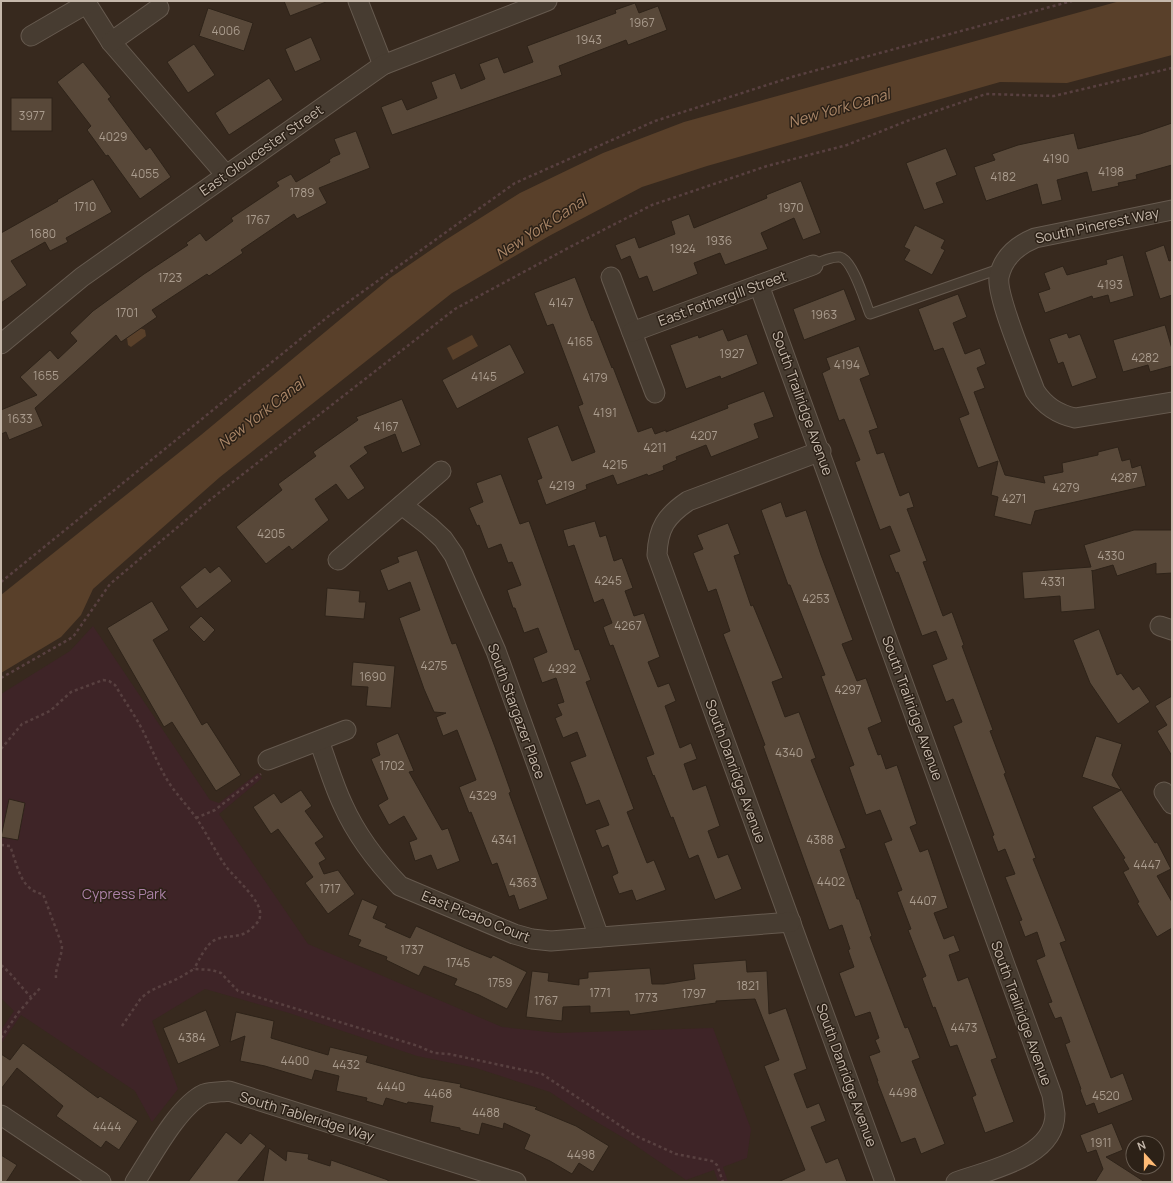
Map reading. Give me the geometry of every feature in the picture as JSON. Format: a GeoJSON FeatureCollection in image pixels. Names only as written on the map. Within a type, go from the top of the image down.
{"type":"FeatureCollection","features":[{"type":"Feature","properties":{"kind":"street"},"geometry":{"type":"LineString","coordinates":[[358,1],[383,65]]}},
{"type":"Feature","properties":{"kind":"street","name":"East Gloucester Street"},"geometry":{"type":"LineString","coordinates":[[1,344],[82,277],[383,65],[548,1]]}},
{"type":"Feature","properties":{"kind":"street"},"geometry":{"type":"LineString","coordinates":[[31,36],[85,2],[111,42],[148,87],[226,175]]}},
{"type":"Feature","properties":{"kind":"street"},"geometry":{"type":"LineString","coordinates":[[111,42],[159,8]]}},
{"type":"Feature","properties":{"kind":"street","name":"South Pinerest Way"},"geometry":{"type":"LineString","coordinates":[[1004,264],[1024,242],[1035,238],[1172,210]]}},
{"type":"Feature","properties":{"kind":"street"},"geometry":{"type":"LineString","coordinates":[[1004,264],[999,278],[1001,296],[1035,391],[1042,401],[1052,410],[1075,418],[1172,402]]}},
{"type":"Feature","properties":{"kind":"street","name":"East Fothergill Street"},"geometry":{"type":"LineString","coordinates":[[632,332],[813,265]]}},
{"type":"Feature","properties":{"kind":"street"},"geometry":{"type":"LineString","coordinates":[[611,277],[655,393]]}},
{"type":"Feature","properties":{"kind":"street","name":"South Trailridge Avenue"},"geometry":{"type":"LineString","coordinates":[[759,285],[821,451],[1052,1095],[1055,1115],[1050,1133],[1039,1148],[1026,1157],[956,1182]]}},
{"type":"Feature","properties":{"kind":"street","name":"South Danridge Avenue"},"geometry":{"type":"LineString","coordinates":[[821,451],[688,501],[673,511],[658,539],[657,555],[885,1182]]}},
{"type":"Feature","properties":{"kind":"street"},"geometry":{"type":"LineString","coordinates":[[338,560],[441,471]]}},
{"type":"Feature","properties":{"kind":"street","name":"South Stargazer Place"},"geometry":{"type":"LineString","coordinates":[[402,505],[429,526],[443,540],[454,555],[496,651],[599,937]]}},
{"type":"Feature","properties":{"kind":"street"},"geometry":{"type":"LineString","coordinates":[[265,767],[319,741],[346,730]]}},
{"type":"Feature","properties":{"kind":"street","name":"East Picabo Court"},"geometry":{"type":"LineString","coordinates":[[319,741],[351,821],[386,872],[400,886],[514,934],[532,940],[550,941],[791,922]]}},
{"type":"Feature","properties":{"kind":"street","name":"South Tableridge Way"},"geometry":{"type":"LineString","coordinates":[[135,1182],[186,1107],[205,1094],[229,1091],[516,1182]]}},
{"type":"Feature","properties":{"kind":"street"},"geometry":{"type":"LineString","coordinates":[[1,1114],[101,1182]]}},
{"type":"Feature","properties":{"kind":"lane"},"geometry":{"type":"LineString","coordinates":[[813,265],[831,258],[840,258],[846,261],[851,268],[870,314],[1004,264]]}},
{"type":"Feature","properties":{"kind":"path"},"geometry":{"type":"LineString","coordinates":[[1,582],[330,315],[515,183],[655,121],[795,76],[1072,1]]}},
{"type":"Feature","properties":{"kind":"path"},"geometry":{"type":"LineString","coordinates":[[1,678],[73,637],[110,584],[211,499],[455,309],[577,243],[652,205],[767,166],[847,146],[907,121],[986,94],[1054,96],[1172,68]]}},
{"type":"Feature","properties":{"kind":"path"},"geometry":{"type":"LineString","coordinates":[[1,749],[22,724],[50,711],[71,692],[103,680],[109,681],[115,685],[142,730],[166,777],[179,797],[196,818],[230,873],[258,903],[260,917],[250,930],[242,934],[215,940],[210,943],[194,969],[180,978],[150,991],[141,998],[122,1026]]}},
{"type":"Feature","properties":{"kind":"path"},"geometry":{"type":"LineString","coordinates":[[196,818],[215,810],[265,767]]}},
{"type":"Feature","properties":{"kind":"path"},"geometry":{"type":"LineString","coordinates":[[1,845],[10,846],[25,885],[30,890],[43,894],[62,945],[62,954],[56,972],[56,978]]}},
{"type":"Feature","properties":{"kind":"path"},"geometry":{"type":"LineString","coordinates":[[1,965],[11,973],[19,985],[31,997]]}},
{"type":"Feature","properties":{"kind":"path"},"geometry":{"type":"LineString","coordinates":[[194,969],[212,970],[221,973],[238,991],[418,1046],[434,1053],[449,1054],[542,1074],[636,1136],[676,1154],[712,1161],[716,1165],[723,1182]]}},
{"type":"Feature","properties":{"kind":"path"},"geometry":{"type":"LineString","coordinates":[[1,1038],[31,997],[41,987]]}},
{"type":"Feature","properties":{"kind":"green space","name":"Cypress Park"},"geometry":{"type":"Polygon","coordinates":[[[93,626],[210,800],[219,803],[258,773],[262,778],[219,814],[308,944],[502,1027],[558,1033],[713,1028],[751,1129],[747,1158],[723,1167],[728,1182],[718,1182],[714,1170],[686,1180],[629,1141],[578,1111],[550,1092],[476,1068],[417,1056],[289,1013],[205,989],[152,1021],[178,1089],[152,1122],[135,1091],[21,1015],[1,1044],[1,1030],[14,1011],[1,998],[1,694],[70,651],[93,626]]]}},
{"type":"Feature","properties":{"kind":"water","name":"New York Canal"},"geometry":{"type":"Polygon","coordinates":[[[1120,1],[1172,1],[1172,55],[1067,83],[1000,82],[707,166],[642,187],[549,236],[452,293],[220,477],[93,589],[81,615],[61,637],[1,673],[1,595],[201,435],[390,278],[444,241],[520,193],[603,153],[684,122],[1120,1]]]}},
{"type":"Feature","properties":{"kind":"water"},"geometry":{"type":"Polygon","coordinates":[[[140,328],[145,330],[146,336],[131,347],[128,345],[127,338],[140,328]]]}},
{"type":"Feature","properties":{"kind":"water"},"geometry":{"type":"Polygon","coordinates":[[[472,335],[478,346],[453,360],[447,348],[472,335]]]}},
{"type":"Feature","properties":{"kind":"building"},"geometry":{"type":"Polygon","coordinates":[[[284,1],[326,1],[326,2],[290,16],[284,1]]]}},
{"type":"Feature","properties":{"kind":"building"},"geometry":{"type":"Polygon","coordinates":[[[635,3],[639,13],[658,6],[667,30],[628,45],[626,40],[559,66],[562,75],[392,135],[381,107],[402,99],[407,110],[437,98],[431,82],[455,73],[461,89],[485,79],[479,64],[498,57],[504,73],[533,62],[527,46],[616,13],[615,10],[635,3]]]}},
{"type":"Feature","properties":{"kind":"building"},"geometry":{"type":"Polygon","coordinates":[[[208,8],[253,23],[244,51],[199,36],[208,8]]]}},
{"type":"Feature","properties":{"kind":"building"},"geometry":{"type":"Polygon","coordinates":[[[311,37],[321,60],[295,72],[285,49],[311,37]]]}},
{"type":"Feature","properties":{"kind":"building"},"geometry":{"type":"Polygon","coordinates":[[[194,44],[215,75],[188,93],[167,62],[194,44]]]}},
{"type":"Feature","properties":{"kind":"building"},"geometry":{"type":"Polygon","coordinates":[[[83,62],[111,97],[108,99],[146,150],[150,147],[171,177],[140,199],[108,155],[106,156],[87,130],[91,126],[57,82],[83,62]]]}},
{"type":"Feature","properties":{"kind":"building"},"geometry":{"type":"Polygon","coordinates":[[[269,78],[283,100],[229,135],[215,113],[269,78]]]}},
{"type":"Feature","properties":{"kind":"building"},"geometry":{"type":"Polygon","coordinates":[[[11,98],[52,98],[52,131],[11,131],[11,98]]]}},
{"type":"Feature","properties":{"kind":"building"},"geometry":{"type":"Polygon","coordinates":[[[1172,123],[1172,165],[1136,175],[1137,179],[1118,183],[1119,186],[1092,192],[1087,172],[1057,180],[1062,200],[1042,205],[1037,184],[986,201],[974,167],[995,160],[992,154],[1018,145],[1074,133],[1078,149],[1140,134],[1172,123]]]}},
{"type":"Feature","properties":{"kind":"building"},"geometry":{"type":"Polygon","coordinates":[[[356,131],[370,168],[319,188],[327,203],[297,219],[294,214],[241,250],[243,253],[209,276],[207,274],[152,310],[157,317],[121,342],[116,335],[35,408],[43,426],[9,440],[6,432],[1,434],[1,410],[37,395],[20,377],[50,350],[58,359],[77,341],[70,333],[93,311],[144,274],[188,245],[186,243],[200,233],[206,241],[233,221],[231,218],[279,186],[276,182],[291,174],[296,182],[330,162],[329,160],[340,154],[334,139],[356,131]]]}},
{"type":"Feature","properties":{"kind":"building"},"geometry":{"type":"Polygon","coordinates":[[[946,148],[957,175],[936,183],[944,203],[924,210],[906,163],[946,148]]]}},
{"type":"Feature","properties":{"kind":"building"},"geometry":{"type":"Polygon","coordinates":[[[93,179],[112,212],[66,238],[68,242],[50,251],[45,242],[11,261],[27,285],[1,303],[1,233],[58,201],[57,200],[93,179]]]}},
{"type":"Feature","properties":{"kind":"building"},"geometry":{"type":"Polygon","coordinates":[[[801,181],[821,233],[803,240],[794,218],[761,233],[768,249],[725,265],[720,253],[694,263],[698,274],[653,292],[647,276],[639,279],[630,256],[621,260],[615,245],[635,237],[639,248],[675,234],[671,221],[689,214],[694,228],[767,198],[766,195],[801,181]]]}},
{"type":"Feature","properties":{"kind":"building"},"geometry":{"type":"Polygon","coordinates":[[[915,225],[945,240],[941,248],[945,250],[932,275],[904,260],[910,250],[904,247],[915,225]]]}},
{"type":"Feature","properties":{"kind":"building"},"geometry":{"type":"Polygon","coordinates":[[[1164,245],[1169,261],[1172,260],[1172,295],[1160,299],[1145,252],[1164,245]]]}},
{"type":"Feature","properties":{"kind":"building"},"geometry":{"type":"Polygon","coordinates":[[[1123,255],[1134,296],[1110,303],[1108,295],[1093,299],[1092,296],[1045,313],[1038,293],[1050,289],[1044,273],[1063,266],[1067,275],[1107,264],[1106,260],[1123,255]]]}},
{"type":"Feature","properties":{"kind":"building"},"geometry":{"type":"Polygon","coordinates":[[[575,277],[592,321],[593,320],[612,368],[613,367],[638,432],[652,427],[655,434],[666,430],[666,432],[728,408],[727,405],[764,391],[774,417],[754,424],[759,438],[711,457],[706,445],[676,457],[677,460],[663,466],[664,470],[648,476],[647,474],[617,485],[613,475],[586,485],[587,489],[546,505],[537,480],[542,478],[527,438],[558,425],[572,461],[595,452],[578,406],[583,404],[553,324],[547,326],[534,293],[575,277]]]}},
{"type":"Feature","properties":{"kind":"building"},"geometry":{"type":"Polygon","coordinates":[[[844,289],[856,320],[804,340],[793,309],[844,289]]]}},
{"type":"Feature","properties":{"kind":"building"},"geometry":{"type":"Polygon","coordinates":[[[958,294],[967,317],[953,323],[965,354],[980,348],[986,364],[977,368],[985,388],[974,392],[1005,475],[1045,483],[1043,476],[1063,472],[1062,463],[1098,455],[1098,452],[1118,447],[1122,461],[1130,459],[1132,468],[1141,465],[1146,486],[1035,511],[1031,525],[994,516],[998,497],[991,495],[998,461],[978,468],[959,418],[969,414],[943,348],[934,351],[918,309],[958,294]]]}},
{"type":"Feature","properties":{"kind":"building"},"geometry":{"type":"Polygon","coordinates":[[[1165,325],[1172,349],[1172,366],[1150,372],[1148,365],[1123,372],[1113,340],[1165,325]]]}},
{"type":"Feature","properties":{"kind":"building"},"geometry":{"type":"Polygon","coordinates":[[[723,329],[728,341],[747,334],[758,364],[721,379],[720,376],[686,389],[670,345],[698,335],[699,338],[723,329]]]}},
{"type":"Feature","properties":{"kind":"building"},"geometry":{"type":"Polygon","coordinates":[[[1067,333],[1069,338],[1080,334],[1097,378],[1072,387],[1063,362],[1058,364],[1049,339],[1067,333]]]}},
{"type":"Feature","properties":{"kind":"building"},"geometry":{"type":"Polygon","coordinates":[[[510,344],[525,373],[457,409],[442,380],[510,344]]]}},
{"type":"Feature","properties":{"kind":"building"},"geometry":{"type":"Polygon","coordinates":[[[859,346],[870,375],[860,379],[878,428],[869,431],[877,454],[884,452],[900,496],[909,492],[914,507],[907,509],[927,561],[923,562],[943,616],[952,612],[964,645],[962,646],[993,730],[990,731],[1006,773],[1004,774],[1036,858],[1033,859],[1066,941],[1060,943],[1111,1078],[1123,1073],[1133,1100],[1098,1114],[1094,1103],[1086,1106],[1080,1090],[1081,1089],[1065,1044],[1070,1042],[1061,1017],[1055,1019],[1048,1003],[1052,1002],[1036,960],[1045,956],[1037,932],[1025,937],[1019,921],[1022,920],[1005,877],[1015,874],[1005,849],[998,852],[992,836],[994,835],[953,726],[962,722],[953,699],[946,702],[932,665],[947,659],[936,631],[922,636],[898,572],[896,573],[889,555],[900,551],[890,526],[880,530],[855,462],[860,460],[844,419],[839,421],[822,373],[830,369],[826,358],[859,346]]]}},
{"type":"Feature","properties":{"kind":"building"},"geometry":{"type":"Polygon","coordinates":[[[402,399],[421,445],[402,453],[395,434],[364,447],[368,453],[350,466],[365,488],[348,500],[336,484],[315,499],[329,520],[292,550],[289,546],[266,564],[236,527],[282,490],[278,484],[316,456],[313,452],[358,420],[356,417],[402,399]]]}},
{"type":"Feature","properties":{"kind":"building"},"geometry":{"type":"Polygon","coordinates":[[[501,474],[520,524],[529,521],[575,650],[579,649],[591,680],[586,682],[634,809],[627,812],[647,863],[654,860],[666,890],[636,901],[632,890],[619,894],[612,876],[618,873],[608,845],[602,848],[595,830],[609,825],[599,800],[586,805],[570,762],[586,756],[577,732],[563,738],[555,718],[562,715],[557,704],[564,702],[556,678],[542,683],[533,658],[547,652],[538,628],[524,633],[515,608],[513,608],[507,590],[521,585],[512,562],[508,563],[501,544],[488,549],[479,525],[477,526],[469,508],[483,502],[476,483],[501,474]]]}},
{"type":"Feature","properties":{"kind":"building"},"geometry":{"type":"Polygon","coordinates":[[[781,502],[786,517],[806,510],[853,640],[842,644],[857,681],[866,678],[882,722],[868,728],[878,755],[881,754],[886,769],[897,765],[917,824],[910,827],[920,852],[928,849],[948,908],[934,913],[944,939],[954,935],[960,951],[949,955],[958,981],[968,977],[997,1058],[991,1060],[1014,1122],[985,1133],[972,1097],[976,1095],[957,1045],[950,1047],[922,978],[926,976],[908,930],[911,929],[897,892],[902,890],[884,843],[892,840],[880,810],[866,815],[849,767],[854,765],[821,676],[825,675],[790,585],[788,585],[761,510],[781,502]]]}},
{"type":"Feature","properties":{"kind":"building"},"geometry":{"type":"Polygon","coordinates":[[[595,521],[600,537],[606,535],[614,561],[622,558],[633,588],[625,591],[634,616],[644,613],[660,657],[648,662],[658,687],[669,683],[676,701],[665,706],[680,748],[691,743],[697,759],[684,764],[693,790],[706,785],[720,826],[708,831],[718,858],[728,854],[742,889],[715,900],[698,855],[689,859],[673,817],[671,818],[654,775],[653,776],[646,757],[654,754],[613,645],[610,646],[603,627],[612,623],[603,599],[594,603],[574,545],[568,547],[563,530],[595,521]]]}},
{"type":"Feature","properties":{"kind":"building"},"geometry":{"type":"Polygon","coordinates":[[[728,523],[740,554],[734,556],[751,606],[753,605],[783,678],[772,682],[785,717],[799,712],[816,758],[811,760],[846,848],[840,850],[872,936],[870,937],[905,1028],[908,1027],[920,1058],[912,1061],[945,1144],[921,1154],[915,1138],[901,1143],[877,1081],[869,1056],[880,1052],[875,1040],[879,1038],[870,1012],[855,1017],[839,973],[854,967],[842,925],[829,930],[763,746],[765,745],[723,634],[730,631],[716,589],[708,592],[693,553],[703,549],[697,535],[728,523]]]}},
{"type":"Feature","properties":{"kind":"building"},"geometry":{"type":"Polygon","coordinates":[[[1134,530],[1172,530],[1172,573],[1156,574],[1156,563],[1117,576],[1113,565],[1092,571],[1095,609],[1061,612],[1060,596],[1024,599],[1022,572],[1091,567],[1084,545],[1134,530]]]}},
{"type":"Feature","properties":{"kind":"building"},"geometry":{"type":"Polygon","coordinates":[[[417,550],[452,644],[456,643],[495,747],[511,792],[509,793],[548,899],[519,910],[514,895],[509,897],[497,863],[492,865],[471,812],[469,813],[459,787],[476,780],[457,730],[443,736],[436,717],[446,713],[434,712],[424,689],[399,618],[420,610],[410,582],[388,591],[380,570],[399,562],[397,557],[417,550]]]}},
{"type":"Feature","properties":{"kind":"building"},"geometry":{"type":"Polygon","coordinates":[[[219,566],[232,581],[197,609],[180,587],[205,567],[210,573],[219,566]]]}},
{"type":"Feature","properties":{"kind":"building"},"geometry":{"type":"Polygon","coordinates":[[[327,588],[360,591],[359,602],[366,602],[364,619],[325,616],[327,588]]]}},
{"type":"Feature","properties":{"kind":"building"},"geometry":{"type":"Polygon","coordinates":[[[152,601],[169,630],[153,640],[202,725],[207,722],[241,775],[216,791],[172,722],[164,727],[107,628],[152,601]]]}},
{"type":"Feature","properties":{"kind":"building"},"geometry":{"type":"Polygon","coordinates":[[[201,616],[215,630],[204,642],[189,627],[201,616]]]}},
{"type":"Feature","properties":{"kind":"building"},"geometry":{"type":"Polygon","coordinates":[[[1099,629],[1117,675],[1121,673],[1133,690],[1139,686],[1150,702],[1118,724],[1090,683],[1073,640],[1099,629]]]}},
{"type":"Feature","properties":{"kind":"building"},"geometry":{"type":"Polygon","coordinates":[[[353,662],[395,666],[391,708],[366,706],[368,687],[351,686],[353,662]]]}},
{"type":"Feature","properties":{"kind":"building"},"geometry":{"type":"Polygon","coordinates":[[[1172,696],[1172,756],[1157,731],[1167,725],[1155,706],[1172,696]]]}},
{"type":"Feature","properties":{"kind":"building"},"geometry":{"type":"Polygon","coordinates":[[[398,733],[414,771],[409,772],[442,830],[448,828],[460,861],[437,870],[431,855],[415,861],[409,842],[417,839],[404,816],[389,825],[378,805],[388,799],[371,759],[380,755],[376,743],[398,733]]]}},
{"type":"Feature","properties":{"kind":"building"},"geometry":{"type":"Polygon","coordinates":[[[1096,736],[1122,744],[1112,775],[1155,843],[1157,842],[1171,869],[1157,876],[1172,902],[1172,928],[1157,937],[1137,903],[1139,902],[1123,872],[1129,869],[1123,859],[1125,858],[1092,807],[1121,790],[1082,777],[1096,736]]]}},
{"type":"Feature","properties":{"kind":"building"},"geometry":{"type":"Polygon","coordinates":[[[301,790],[312,806],[305,811],[324,837],[315,843],[326,859],[319,863],[324,874],[338,870],[355,894],[328,914],[305,883],[313,877],[278,829],[271,834],[253,807],[274,793],[281,803],[301,790]]]}},
{"type":"Feature","properties":{"kind":"building"},"geometry":{"type":"Polygon","coordinates":[[[9,799],[25,803],[18,840],[1,837],[9,799]]]}},
{"type":"Feature","properties":{"kind":"building"},"geometry":{"type":"Polygon","coordinates":[[[362,899],[378,906],[373,918],[387,924],[385,927],[410,938],[416,926],[491,958],[493,955],[527,972],[507,1009],[479,995],[454,985],[457,979],[424,966],[419,976],[386,960],[387,957],[358,946],[361,940],[348,935],[362,899]]]}},
{"type":"Feature","properties":{"kind":"building"},"geometry":{"type":"Polygon","coordinates":[[[746,960],[747,972],[767,971],[769,1014],[786,1008],[807,1069],[794,1074],[807,1108],[819,1103],[826,1121],[811,1127],[826,1163],[838,1158],[847,1182],[778,1182],[805,1170],[764,1066],[779,1060],[755,999],[716,1001],[716,1003],[630,1015],[629,1011],[590,1013],[590,1006],[563,1007],[562,1021],[526,1017],[532,971],[549,973],[548,981],[579,985],[579,979],[588,978],[588,972],[650,968],[652,984],[664,984],[695,979],[693,964],[746,960]]]}},
{"type":"Feature","properties":{"kind":"building"},"geometry":{"type":"Polygon","coordinates":[[[206,1010],[220,1046],[178,1064],[163,1028],[206,1010]]]}},
{"type":"Feature","properties":{"kind":"building"},"geometry":{"type":"Polygon","coordinates":[[[236,1012],[274,1021],[271,1038],[328,1055],[330,1047],[368,1056],[366,1062],[421,1077],[461,1084],[460,1087],[537,1107],[535,1109],[576,1126],[609,1146],[593,1172],[579,1163],[572,1174],[550,1161],[524,1149],[530,1135],[504,1123],[503,1129],[482,1123],[479,1135],[460,1130],[460,1128],[430,1122],[433,1106],[408,1102],[407,1104],[386,1098],[383,1106],[366,1101],[367,1098],[336,1091],[339,1076],[315,1070],[312,1080],[265,1066],[240,1061],[245,1036],[230,1042],[236,1012]]]}},
{"type":"Feature","properties":{"kind":"building"},"geometry":{"type":"Polygon","coordinates":[[[23,1043],[98,1098],[100,1096],[138,1121],[119,1150],[106,1141],[101,1148],[56,1116],[63,1106],[17,1068],[1,1089],[1,1054],[10,1060],[23,1043]]]}},
{"type":"Feature","properties":{"kind":"building"},"geometry":{"type":"Polygon","coordinates":[[[1112,1123],[1123,1150],[1106,1157],[1125,1169],[1125,1175],[1134,1175],[1145,1182],[1095,1182],[1103,1169],[1096,1150],[1087,1153],[1080,1135],[1112,1123]]]}},
{"type":"Feature","properties":{"kind":"building"},"geometry":{"type":"Polygon","coordinates":[[[226,1132],[241,1144],[250,1133],[266,1146],[237,1182],[188,1182],[226,1132]]]}},
{"type":"Feature","properties":{"kind":"building"},"geometry":{"type":"Polygon","coordinates":[[[269,1148],[286,1161],[287,1151],[309,1154],[308,1159],[330,1166],[331,1160],[388,1180],[388,1182],[263,1182],[269,1148]]]}},
{"type":"Feature","properties":{"kind":"building"},"geometry":{"type":"Polygon","coordinates":[[[1,1155],[17,1165],[6,1182],[1,1182],[1,1155]]]}}]}
